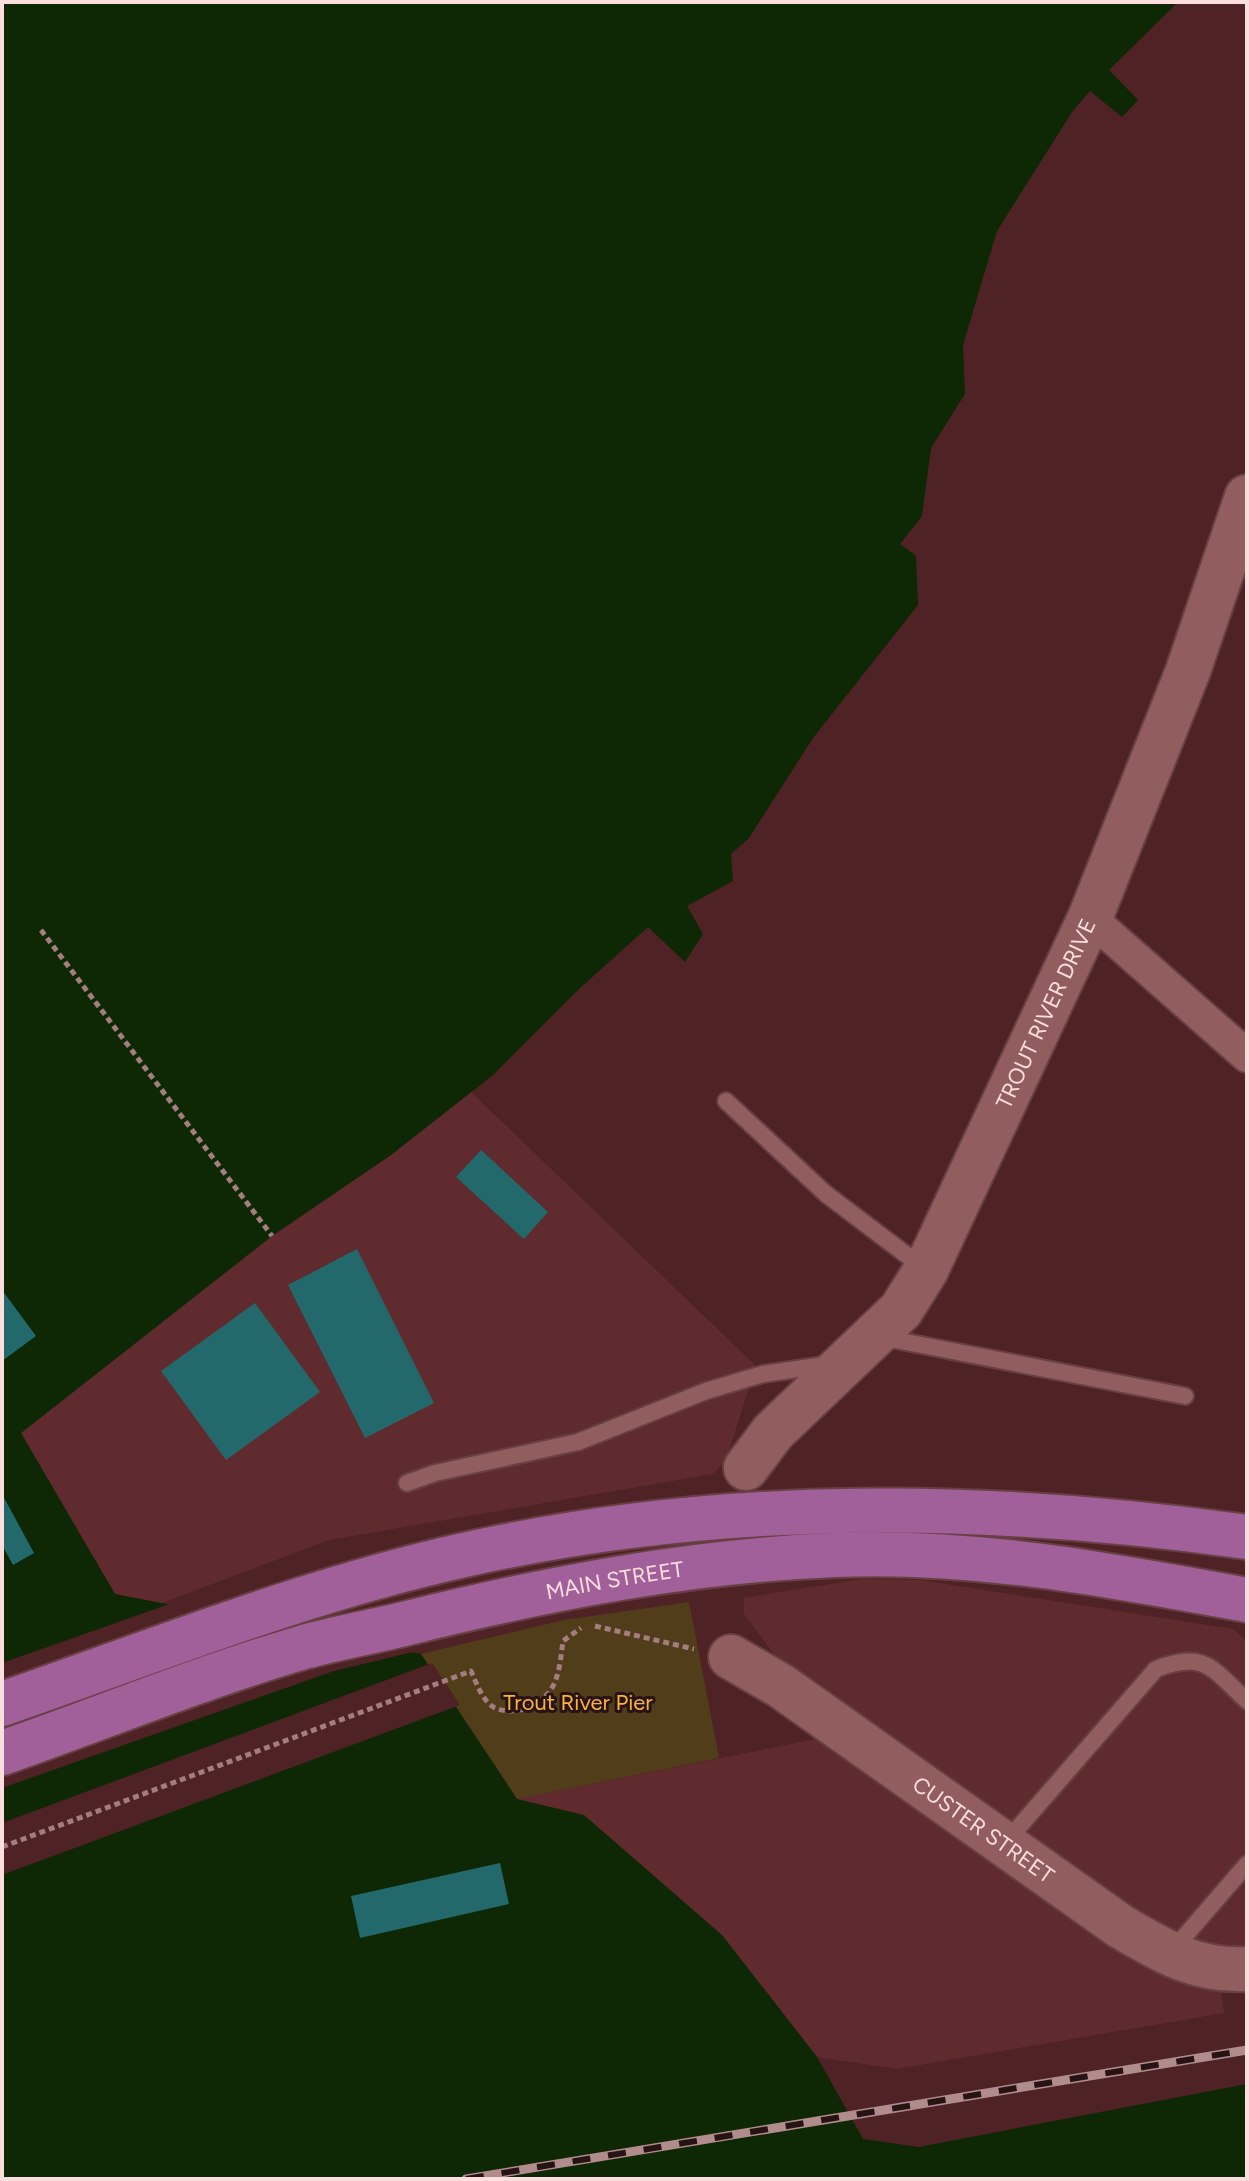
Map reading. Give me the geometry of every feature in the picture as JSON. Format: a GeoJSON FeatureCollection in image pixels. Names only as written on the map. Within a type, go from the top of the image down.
{"type":"FeatureCollection","features":[{"type":"Feature","properties":{"kind":"main road"},"geometry":{"type":"LineString","coordinates":[[2,1704],[329,1590],[464,1555],[644,1525],[741,1515],[932,1509],[1044,1514],[1247,1537]]}},
{"type":"Feature","properties":{"kind":"main road","name":"MAIN STREET"},"geometry":{"type":"LineString","coordinates":[[2,1753],[305,1647],[490,1602],[657,1572],[836,1555],[928,1556],[1034,1565],[1247,1600]]}},
{"type":"Feature","properties":{"kind":"street","name":"TROUT RIVER DRIVE"},"geometry":{"type":"LineString","coordinates":[[746,1468],[773,1432],[901,1310],[926,1270],[1090,918],[1188,671],[1247,497]]}},
{"type":"Feature","properties":{"kind":"street"},"geometry":{"type":"LineString","coordinates":[[1090,918],[1247,1056]]}},
{"type":"Feature","properties":{"kind":"street","name":"CUSTER STREET"},"geometry":{"type":"LineString","coordinates":[[731,1657],[781,1686],[1003,1844],[1168,1955],[1190,1964],[1247,1969]]}},
{"type":"Feature","properties":{"kind":"lane"},"geometry":{"type":"LineString","coordinates":[[726,1101],[826,1194],[926,1270]]}},
{"type":"Feature","properties":{"kind":"lane"},"geometry":{"type":"LineString","coordinates":[[407,1483],[435,1473],[578,1442],[706,1391],[859,1349],[1185,1396]]}},
{"type":"Feature","properties":{"kind":"lane"},"geometry":{"type":"LineString","coordinates":[[1003,1844],[1156,1669],[1182,1659],[1205,1663],[1247,1701]]}},
{"type":"Feature","properties":{"kind":"lane"},"geometry":{"type":"LineString","coordinates":[[1168,1955],[1247,1864]]}},
{"type":"Feature","properties":{"kind":"path"},"geometry":{"type":"LineString","coordinates":[[41,930],[272,1236]]}},
{"type":"Feature","properties":{"kind":"path"},"geometry":{"type":"LineString","coordinates":[[2,1847],[471,1671],[483,1697],[496,1708],[518,1710],[540,1702],[554,1686],[563,1641],[575,1629],[602,1625],[731,1657]]}},
{"type":"Feature","properties":{"kind":"shaded area"},"geometry":{"type":"Polygon","coordinates":[[[2,2],[1178,2],[1109,70],[1138,100],[1122,117],[1090,91],[1072,112],[997,231],[963,345],[965,394],[931,448],[922,516],[900,544],[916,556],[918,605],[813,738],[749,838],[731,854],[733,881],[687,906],[703,934],[685,962],[648,927],[579,989],[493,1075],[391,1155],[272,1236],[21,1433],[115,1594],[421,1654],[517,1799],[584,1815],[722,1935],[817,2057],[863,2139],[919,2147],[1247,2084],[1247,2179],[2,2179],[2,2]]]}},
{"type":"Feature","properties":{"kind":"shaded area"},"geometry":{"type":"Polygon","coordinates":[[[471,1092],[756,1366],[726,1460],[713,1474],[329,1540],[162,1603],[115,1594],[21,1433],[272,1236],[391,1155],[471,1092]]]}},
{"type":"Feature","properties":{"kind":"shaded area"},"geometry":{"type":"Polygon","coordinates":[[[862,1579],[920,1580],[1233,1629],[1247,1642],[1247,1955],[1196,1953],[786,1670],[744,1614],[744,1598],[862,1579]]]}},
{"type":"Feature","properties":{"kind":"shaded area"},"geometry":{"type":"Polygon","coordinates":[[[821,1738],[1147,1967],[1221,1992],[1224,2013],[897,2069],[817,2057],[722,1935],[517,1799],[821,1738]]]}},
{"type":"Feature","properties":{"kind":"green space","name":"Trout River Pier"},"geometry":{"type":"Polygon","coordinates":[[[689,1602],[719,1758],[517,1799],[421,1654],[564,1620],[689,1602]]]}},
{"type":"Feature","properties":{"kind":"pier"},"geometry":{"type":"Polygon","coordinates":[[[175,1602],[421,1650],[334,1671],[2,1788],[2,1663],[175,1602]]]}},
{"type":"Feature","properties":{"kind":"pier"},"geometry":{"type":"Polygon","coordinates":[[[432,1663],[460,1705],[2,1875],[2,1823],[432,1663]]]}},
{"type":"Feature","properties":{"kind":"building"},"geometry":{"type":"Polygon","coordinates":[[[481,1150],[548,1212],[524,1239],[456,1177],[481,1150]]]}},
{"type":"Feature","properties":{"kind":"building"},"geometry":{"type":"Polygon","coordinates":[[[357,1249],[434,1403],[365,1438],[288,1285],[357,1249]]]}},
{"type":"Feature","properties":{"kind":"building"},"geometry":{"type":"Polygon","coordinates":[[[2,1290],[36,1336],[2,1361],[2,1290]]]}},
{"type":"Feature","properties":{"kind":"building"},"geometry":{"type":"Polygon","coordinates":[[[255,1303],[320,1392],[226,1460],[161,1371],[255,1303]]]}},
{"type":"Feature","properties":{"kind":"building"},"geometry":{"type":"Polygon","coordinates":[[[2,1494],[34,1553],[13,1565],[2,1545],[2,1494]]]}},
{"type":"Feature","properties":{"kind":"building"},"geometry":{"type":"Polygon","coordinates":[[[500,1863],[509,1904],[360,1938],[351,1896],[500,1863]]]}},
{"type":"Feature","properties":{"kind":"railway"},"geometry":{"type":"LineString","coordinates":[[466,2179],[1247,2050]]}}]}
